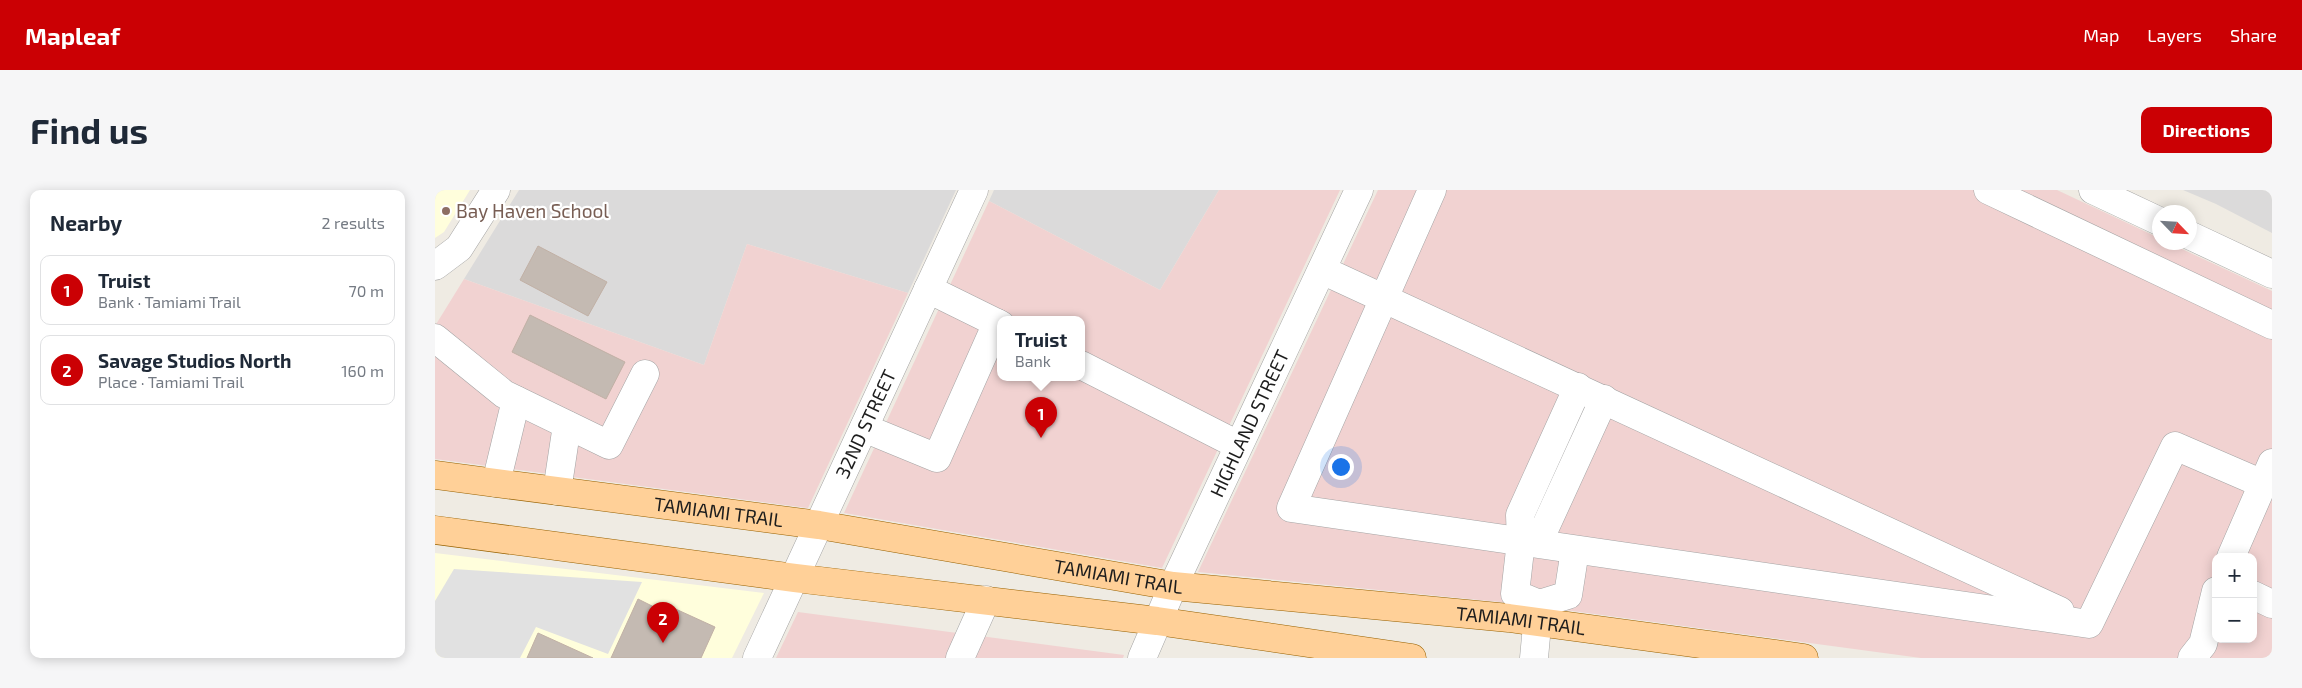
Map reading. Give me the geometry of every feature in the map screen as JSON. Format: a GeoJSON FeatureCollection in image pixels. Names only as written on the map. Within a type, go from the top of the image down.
{"type":"FeatureCollection","features":[{"type":"Feature","properties":{"kind":"main road","name":"TAMIAMI TRAIL"},"geometry":{"type":"LineString","coordinates":[[435,475],[819,525],[1173,586],[1538,613],[1804,658]]}},
{"type":"Feature","properties":{"kind":"main road","name":"TAMIAMI TRAIL"},"geometry":{"type":"LineString","coordinates":[[435,530],[795,578],[1157,621],[1412,658]]}},
{"type":"Feature","properties":{"kind":"street"},"geometry":{"type":"LineString","coordinates":[[435,266],[459,248],[496,190]]}},
{"type":"Feature","properties":{"kind":"street","name":"32ND STREET"},"geometry":{"type":"LineString","coordinates":[[757,658],[974,190]]}},
{"type":"Feature","properties":{"kind":"street","name":"HIGHLAND STREET"},"geometry":{"type":"LineString","coordinates":[[1142,658],[1173,586],[1359,190]]}},
{"type":"Feature","properties":{"kind":"street"},"geometry":{"type":"LineString","coordinates":[[1432,190],[1291,508],[2089,624]]}},
{"type":"Feature","properties":{"kind":"street"},"geometry":{"type":"LineString","coordinates":[[1988,190],[2272,325]]}},
{"type":"Feature","properties":{"kind":"street"},"geometry":{"type":"LineString","coordinates":[[2093,190],[2152,218]]}},
{"type":"Feature","properties":{"kind":"street"},"geometry":{"type":"LineString","coordinates":[[2197,239],[2272,274]]}},
{"type":"Feature","properties":{"kind":"street"},"geometry":{"type":"LineString","coordinates":[[1322,270],[2089,624]]}},
{"type":"Feature","properties":{"kind":"street"},"geometry":{"type":"LineString","coordinates":[[928,290],[997,323]]}},
{"type":"Feature","properties":{"kind":"street"},"geometry":{"type":"LineString","coordinates":[[864,428],[937,458],[997,328]]}},
{"type":"Feature","properties":{"kind":"street"},"geometry":{"type":"LineString","coordinates":[[435,338],[504,394],[609,445],[645,374]]}},
{"type":"Feature","properties":{"kind":"street"},"geometry":{"type":"LineString","coordinates":[[1085,367],[1239,445]]}},
{"type":"Feature","properties":{"kind":"street"},"geometry":{"type":"LineString","coordinates":[[1530,542],[1520,515],[1578,387]]}},
{"type":"Feature","properties":{"kind":"street"},"geometry":{"type":"LineString","coordinates":[[496,483],[516,400]]}},
{"type":"Feature","properties":{"kind":"street"},"geometry":{"type":"LineString","coordinates":[[1538,613],[1515,594],[1530,542],[1604,400]]}},
{"type":"Feature","properties":{"kind":"street"},"geometry":{"type":"LineString","coordinates":[[557,491],[567,425]]}},
{"type":"Feature","properties":{"kind":"street"},"geometry":{"type":"LineString","coordinates":[[2089,624],[2175,446],[2267,474],[2233,553]]}},
{"type":"Feature","properties":{"kind":"street"},"geometry":{"type":"LineString","coordinates":[[1538,613],[1568,595],[1575,550]]}},
{"type":"Feature","properties":{"kind":"street"},"geometry":{"type":"LineString","coordinates":[[2257,597],[2272,604]]}},
{"type":"Feature","properties":{"kind":"street"},"geometry":{"type":"LineString","coordinates":[[2201,653],[2214,598]]}},
{"type":"Feature","properties":{"kind":"street"},"geometry":{"type":"LineString","coordinates":[[960,658],[986,600]]}},
{"type":"Feature","properties":{"kind":"street"},"geometry":{"type":"LineString","coordinates":[[1533,658],[1538,613]]}},
{"type":"Feature","properties":{"kind":"shaded area","name":"Bay Haven School"},"geometry":{"type":"Polygon","coordinates":[[[435,190],[470,190],[444,232],[435,238],[435,190]]]}},
{"type":"Feature","properties":{"kind":"shaded area"},"geometry":{"type":"Polygon","coordinates":[[[519,190],[956,190],[908,293],[747,244],[704,365],[464,279],[519,190]]]}},
{"type":"Feature","properties":{"kind":"shaded area"},"geometry":{"type":"Polygon","coordinates":[[[994,190],[1219,190],[1160,290],[989,201],[994,190]]]}},
{"type":"Feature","properties":{"kind":"shaded area"},"geometry":{"type":"Polygon","coordinates":[[[1219,190],[1340,190],[1162,568],[844,513],[989,201],[1160,290],[1219,190]]]}},
{"type":"Feature","properties":{"kind":"shaded area"},"geometry":{"type":"Polygon","coordinates":[[[1378,190],[2057,190],[2152,235],[2152,250],[2184,250],[2272,291],[2272,658],[1921,658],[1520,604],[1198,572],[1378,190]]]}},
{"type":"Feature","properties":{"kind":"shaded area"},"geometry":{"type":"Polygon","coordinates":[[[2183,190],[2272,190],[2272,233],[2216,204],[2183,190]]]}},
{"type":"Feature","properties":{"kind":"shaded area"},"geometry":{"type":"Polygon","coordinates":[[[747,244],[908,293],[808,508],[435,459],[435,326],[464,279],[704,365],[747,244]]]}},
{"type":"Feature","properties":{"kind":"shaded area"},"geometry":{"type":"Polygon","coordinates":[[[435,553],[764,593],[732,658],[435,658],[435,553]]]}},
{"type":"Feature","properties":{"kind":"shaded area"},"geometry":{"type":"Polygon","coordinates":[[[454,569],[642,582],[608,654],[536,627],[520,658],[435,658],[435,601],[454,569]]]}},
{"type":"Feature","properties":{"kind":"shaded area"},"geometry":{"type":"Polygon","coordinates":[[[798,612],[1124,655],[1123,658],[776,658],[798,612]]]}},
{"type":"Feature","properties":{"kind":"building"},"geometry":{"type":"Polygon","coordinates":[[[538,246],[607,282],[588,316],[520,280],[538,246]]]}},
{"type":"Feature","properties":{"kind":"building"},"geometry":{"type":"Polygon","coordinates":[[[530,315],[625,362],[606,399],[512,352],[530,315]]]}},
{"type":"Feature","properties":{"kind":"building"},"geometry":{"type":"Polygon","coordinates":[[[638,599],[666,613],[669,606],[715,627],[701,658],[611,658],[638,599]]]}},
{"type":"Feature","properties":{"kind":"building"},"geometry":{"type":"Polygon","coordinates":[[[538,633],[593,658],[527,658],[538,633]]]}},
{"type":"Feature","properties":{"kind":"place","name":"Bay Haven School"},"geometry":{"type":"Point","coordinates":[446,211]}},
{"type":"Feature","properties":{"kind":"place","name":"Truist"},"geometry":{"type":"Point","coordinates":[1041,438]}},
{"type":"Feature","properties":{"kind":"place","name":"Savage Studios North"},"geometry":{"type":"Point","coordinates":[663,643]}}]}
